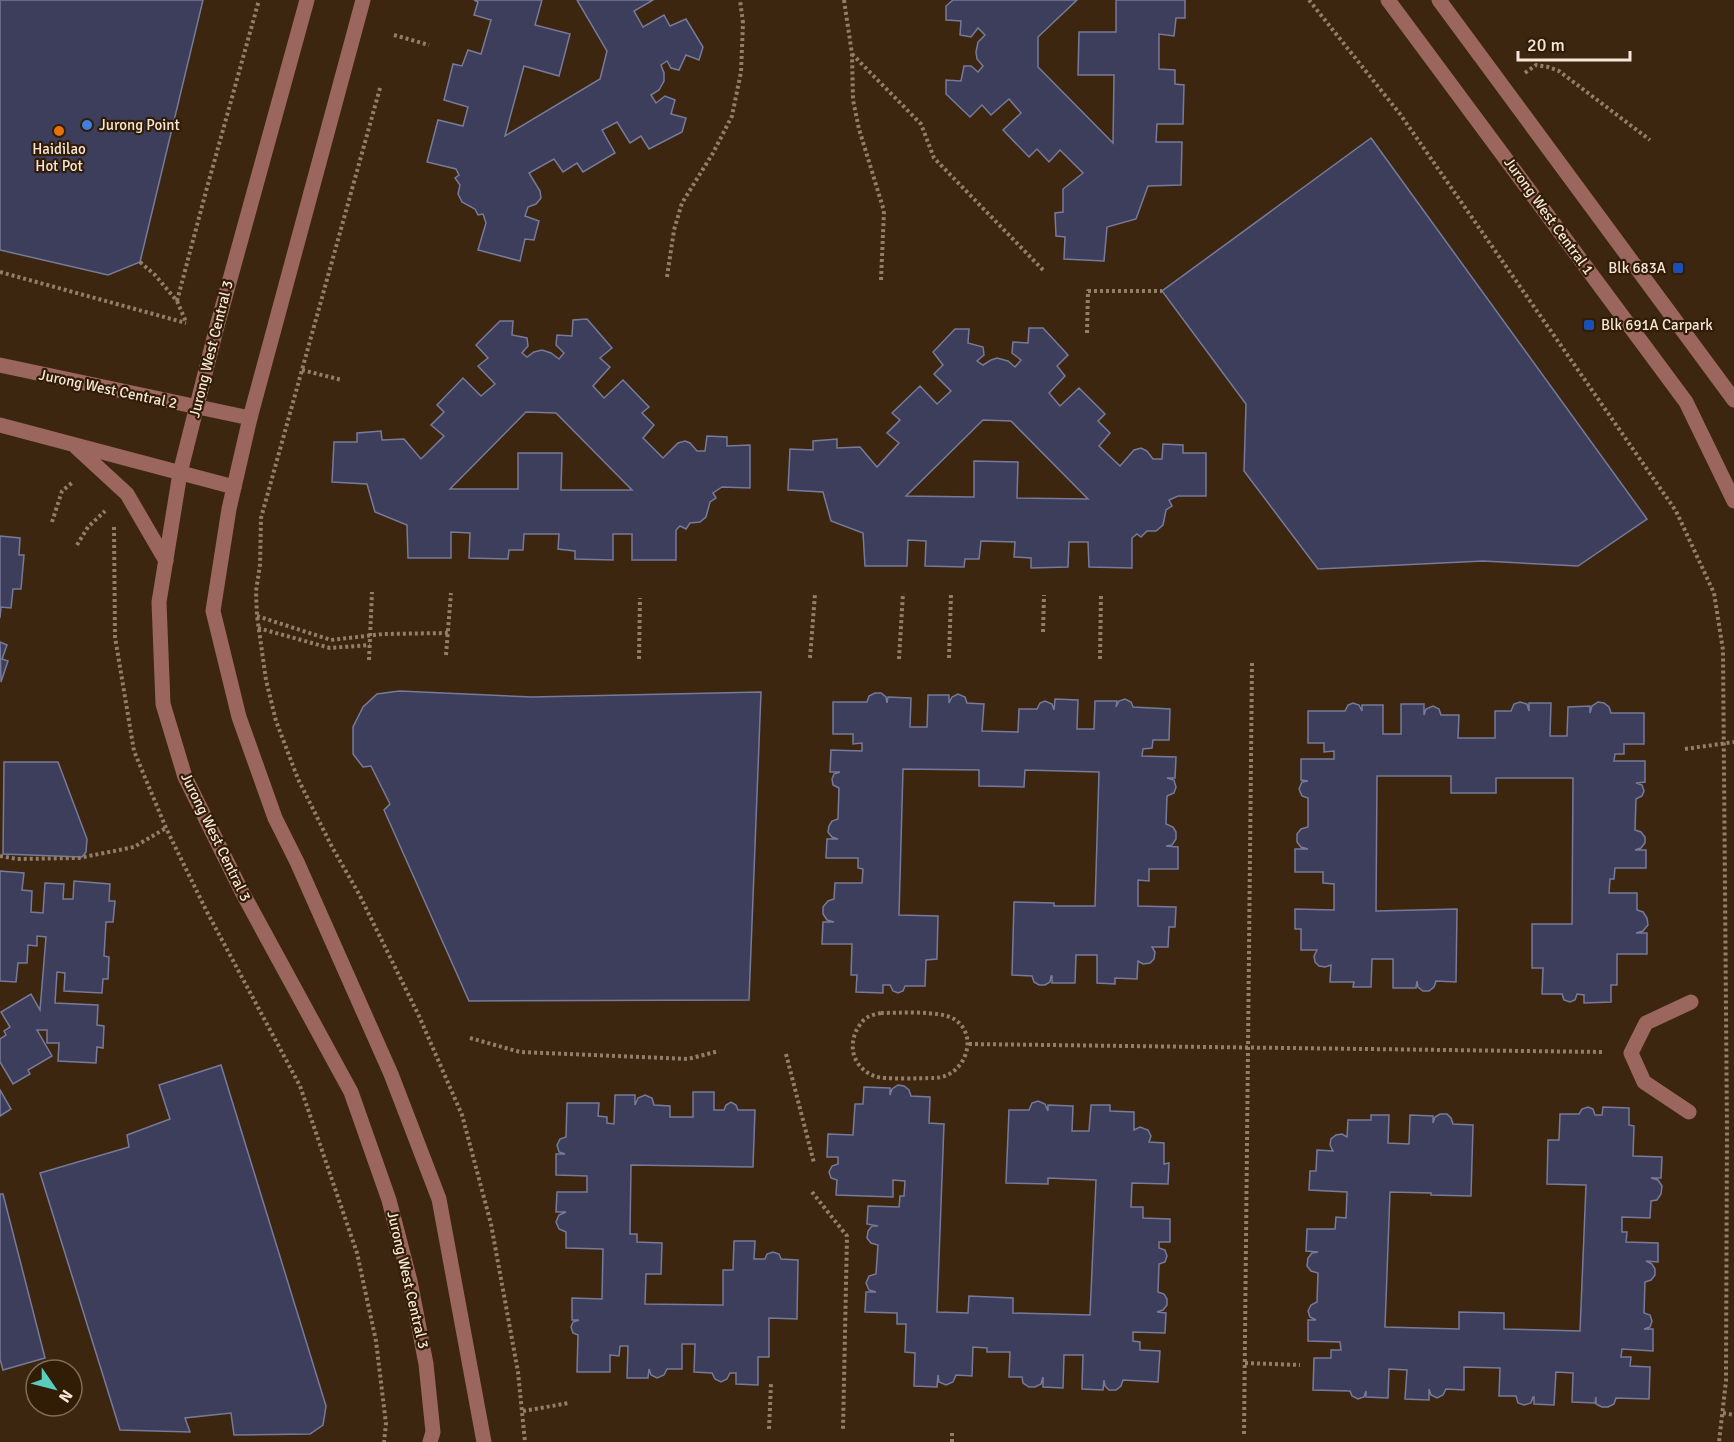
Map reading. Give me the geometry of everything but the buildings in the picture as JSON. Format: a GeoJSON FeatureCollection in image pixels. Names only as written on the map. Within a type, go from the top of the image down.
{"type":"FeatureCollection","features":[{"type":"Feature","properties":{"kind":"street","name":"Jurong West Central 3"},"geometry":{"type":"LineString","coordinates":[[307,0],[246,216],[180,473],[159,602],[163,704],[184,777],[242,892],[351,1092],[389,1200],[410,1281],[426,1364],[432,1432],[430,1442]]}},
{"type":"Feature","properties":{"kind":"street"},"geometry":{"type":"LineString","coordinates":[[363,0],[250,418],[234,487],[213,611],[239,717],[275,818],[302,873],[391,1074],[438,1199],[484,1442]]}},
{"type":"Feature","properties":{"kind":"street","name":"Jurong West Central 1"},"geometry":{"type":"LineString","coordinates":[[1388,0],[1686,402],[1734,501]]}},
{"type":"Feature","properties":{"kind":"street"},"geometry":{"type":"LineString","coordinates":[[1439,0],[1734,400]]}},
{"type":"Feature","properties":{"kind":"street","name":"Jurong West Central 2"},"geometry":{"type":"LineString","coordinates":[[0,365],[250,418]]}},
{"type":"Feature","properties":{"kind":"street"},"geometry":{"type":"LineString","coordinates":[[0,425],[234,487]]}},
{"type":"Feature","properties":{"kind":"street"},"geometry":{"type":"LineString","coordinates":[[73,444],[127,494],[166,561]]}},
{"type":"Feature","properties":{"kind":"street"},"geometry":{"type":"LineString","coordinates":[[1689,1112],[1644,1082],[1631,1053],[1646,1023],[1691,1002]]}},
{"type":"Feature","properties":{"kind":"path"},"geometry":{"type":"LineString","coordinates":[[177,301],[259,0]]}},
{"type":"Feature","properties":{"kind":"path"},"geometry":{"type":"LineString","coordinates":[[668,277],[674,230],[682,203],[713,153],[732,116],[741,72],[743,23],[740,0]]}},
{"type":"Feature","properties":{"kind":"path"},"geometry":{"type":"LineString","coordinates":[[844,0],[852,54],[853,100],[884,211],[881,280]]}},
{"type":"Feature","properties":{"kind":"path"},"geometry":{"type":"LineString","coordinates":[[1309,0],[1400,114],[1676,511],[1714,592],[1723,650],[1727,1130],[1726,1381],[1719,1442]]}},
{"type":"Feature","properties":{"kind":"path"},"geometry":{"type":"LineString","coordinates":[[394,35],[429,45]]}},
{"type":"Feature","properties":{"kind":"path"},"geometry":{"type":"LineString","coordinates":[[852,54],[921,124],[934,158],[1044,271]]}},
{"type":"Feature","properties":{"kind":"path"},"geometry":{"type":"LineString","coordinates":[[1518,77],[1536,65],[1559,71],[1650,141]]}},
{"type":"Feature","properties":{"kind":"path"},"geometry":{"type":"LineString","coordinates":[[380,88],[261,519],[260,565],[256,591],[258,628],[266,680],[276,721],[298,779],[332,847],[359,894],[419,1016],[462,1115],[491,1224],[518,1372],[525,1442]]}},
{"type":"Feature","properties":{"kind":"path"},"geometry":{"type":"LineString","coordinates":[[0,272],[186,323],[177,301],[155,275],[140,262]]}},
{"type":"Feature","properties":{"kind":"path"},"geometry":{"type":"LineString","coordinates":[[1087,333],[1088,291],[1162,291]]}},
{"type":"Feature","properties":{"kind":"path"},"geometry":{"type":"LineString","coordinates":[[302,370],[342,380]]}},
{"type":"Feature","properties":{"kind":"path"},"geometry":{"type":"LineString","coordinates":[[52,522],[62,491],[76,480]]}},
{"type":"Feature","properties":{"kind":"path"},"geometry":{"type":"LineString","coordinates":[[77,545],[88,527],[101,514]]}},
{"type":"Feature","properties":{"kind":"path"},"geometry":{"type":"LineString","coordinates":[[114,518],[115,637],[134,751],[166,828],[206,910],[300,1086],[357,1253],[376,1341],[386,1425],[384,1442]]}},
{"type":"Feature","properties":{"kind":"path"},"geometry":{"type":"LineString","coordinates":[[369,660],[372,592]]}},
{"type":"Feature","properties":{"kind":"path"},"geometry":{"type":"LineString","coordinates":[[446,655],[451,593]]}},
{"type":"Feature","properties":{"kind":"path"},"geometry":{"type":"LineString","coordinates":[[899,659],[903,593]]}},
{"type":"Feature","properties":{"kind":"path"},"geometry":{"type":"LineString","coordinates":[[1100,659],[1101,593]]}},
{"type":"Feature","properties":{"kind":"path"},"geometry":{"type":"LineString","coordinates":[[810,658],[815,594]]}},
{"type":"Feature","properties":{"kind":"path"},"geometry":{"type":"LineString","coordinates":[[949,658],[951,594]]}},
{"type":"Feature","properties":{"kind":"path"},"geometry":{"type":"LineString","coordinates":[[1043,632],[1044,595]]}},
{"type":"Feature","properties":{"kind":"path"},"geometry":{"type":"LineString","coordinates":[[639,659],[640,598]]}},
{"type":"Feature","properties":{"kind":"path"},"geometry":{"type":"LineString","coordinates":[[257,616],[331,640],[448,633]]}},
{"type":"Feature","properties":{"kind":"path"},"geometry":{"type":"LineString","coordinates":[[258,628],[330,648],[370,645]]}},
{"type":"Feature","properties":{"kind":"path"},"geometry":{"type":"LineString","coordinates":[[1244,1434],[1252,662]]}},
{"type":"Feature","properties":{"kind":"path"},"geometry":{"type":"LineString","coordinates":[[1685,749],[1734,742]]}},
{"type":"Feature","properties":{"kind":"path"},"geometry":{"type":"LineString","coordinates":[[0,856],[17,859],[79,858],[134,847],[166,828]]}},
{"type":"Feature","properties":{"kind":"path"},"geometry":{"type":"LineString","coordinates":[[881,1013],[944,1014],[962,1025],[969,1044],[965,1057],[958,1066],[949,1074],[939,1078],[876,1077],[863,1070],[853,1055],[852,1041],[858,1027],[867,1017],[881,1013]]}},
{"type":"Feature","properties":{"kind":"path"},"geometry":{"type":"LineString","coordinates":[[470,1038],[520,1052],[688,1059],[719,1051]]}},
{"type":"Feature","properties":{"kind":"path"},"geometry":{"type":"LineString","coordinates":[[969,1044],[1631,1053]]}},
{"type":"Feature","properties":{"kind":"path"},"geometry":{"type":"LineString","coordinates":[[786,1054],[814,1164]]}},
{"type":"Feature","properties":{"kind":"path"},"geometry":{"type":"LineString","coordinates":[[812,1192],[847,1236],[843,1430]]}},
{"type":"Feature","properties":{"kind":"path"},"geometry":{"type":"LineString","coordinates":[[1245,1363],[1300,1365]]}},
{"type":"Feature","properties":{"kind":"path"},"geometry":{"type":"LineString","coordinates":[[768,1429],[771,1384]]}},
{"type":"Feature","properties":{"kind":"path"},"geometry":{"type":"LineString","coordinates":[[523,1411],[569,1403]]}},
{"type":"Feature","properties":{"kind":"path"},"geometry":{"type":"LineString","coordinates":[[1723,1413],[1734,1415]]}},
{"type":"Feature","properties":{"kind":"path"},"geometry":{"type":"LineString","coordinates":[[952,1431],[952,1442]]}},
{"type":"Feature","properties":{"kind":"place","name":"Jurong Point"},"geometry":{"type":"Point","coordinates":[87,125]}},
{"type":"Feature","properties":{"kind":"place","name":"Haidilao Hot Pot"},"geometry":{"type":"Point","coordinates":[59,131]}},
{"type":"Feature","properties":{"kind":"place","name":"Blk 683A"},"geometry":{"type":"Point","coordinates":[1678,268]}},
{"type":"Feature","properties":{"kind":"place","name":"Blk 691A Carpark"},"geometry":{"type":"Point","coordinates":[1589,325]}}]}
